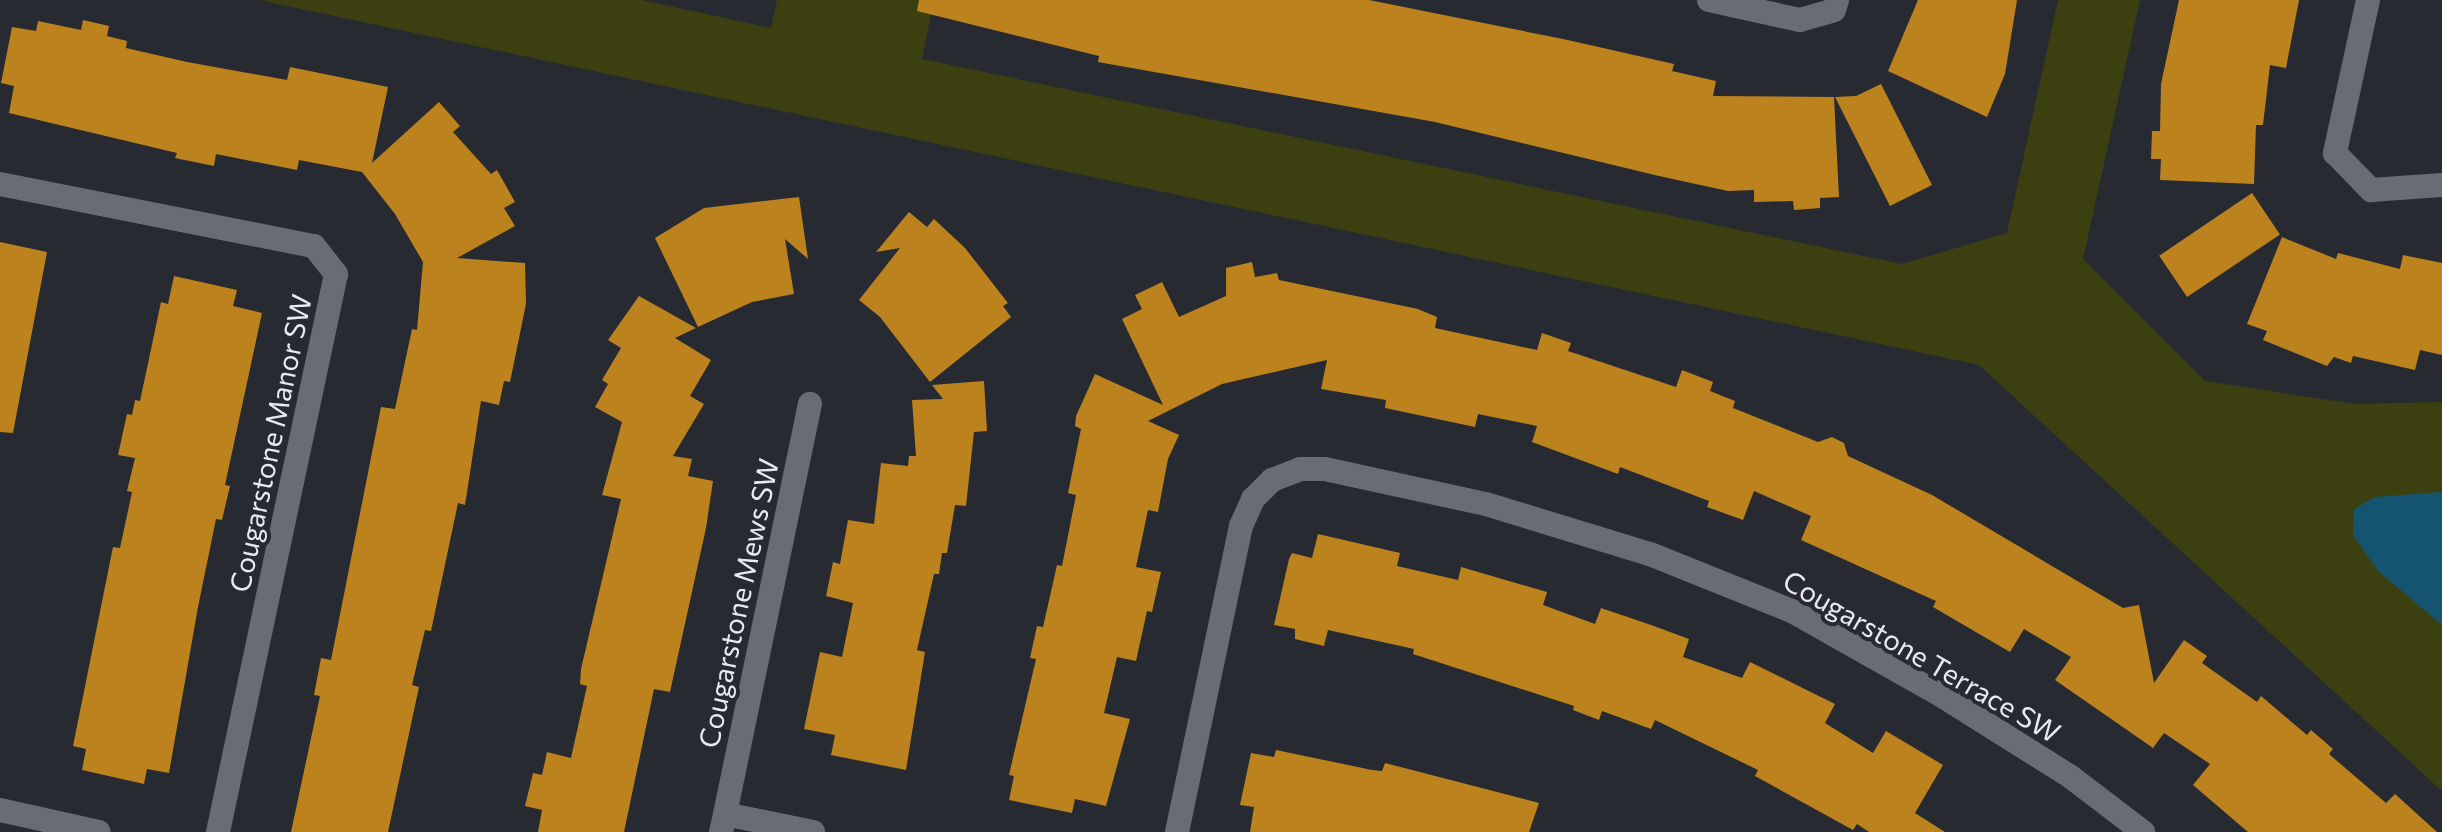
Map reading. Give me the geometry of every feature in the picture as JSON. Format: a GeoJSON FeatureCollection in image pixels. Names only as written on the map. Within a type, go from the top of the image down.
{"type":"FeatureCollection","features":[{"type":"Feature","properties":{"kind":"street"},"geometry":{"type":"LineString","coordinates":[[1709,0],[1800,20],[1834,10],[1837,0]]}},
{"type":"Feature","properties":{"kind":"street"},"geometry":{"type":"LineString","coordinates":[[2368,0],[2335,153],[2371,190],[2442,185]]}},
{"type":"Feature","properties":{"kind":"street","name":"Cougarstone Manor SW"},"geometry":{"type":"LineString","coordinates":[[0,184],[314,246],[336,274],[218,832]]}},
{"type":"Feature","properties":{"kind":"street","name":"Cougarstone Mews SW"},"geometry":{"type":"LineString","coordinates":[[723,823],[810,404]]}},
{"type":"Feature","properties":{"kind":"street","name":"Cougarstone Terrace SW"},"geometry":{"type":"LineString","coordinates":[[1177,832],[1241,526],[1253,499],[1272,480],[1313,469],[1486,504],[1650,554],[1792,611],[1957,705],[2071,777],[2143,832]]}},
{"type":"Feature","properties":{"kind":"street"},"geometry":{"type":"LineString","coordinates":[[0,810],[99,832]]}},
{"type":"Feature","properties":{"kind":"street"},"geometry":{"type":"LineString","coordinates":[[723,823],[813,832]]}},
{"type":"Feature","properties":{"kind":"green space"},"geometry":{"type":"Polygon","coordinates":[[[259,0],[641,0],[771,28],[777,0],[934,0],[922,59],[1902,264],[2007,233],[2058,0],[2140,0],[2083,259],[2205,381],[2354,404],[2442,402],[2442,791],[1979,365],[259,0]]]}},
{"type":"Feature","properties":{"kind":"water"},"geometry":{"type":"Polygon","coordinates":[[[2442,492],[2442,625],[2378,571],[2353,535],[2354,509],[2375,497],[2442,492]]]}},
{"type":"Feature","properties":{"kind":"building"},"geometry":{"type":"Polygon","coordinates":[[[919,0],[1369,0],[1674,64],[1672,71],[1716,81],[1713,96],[1834,97],[1839,197],[1820,198],[1820,208],[1794,210],[1793,201],[1754,202],[1754,190],[1728,191],[1435,122],[1098,62],[1099,56],[917,11],[919,0]]]}},
{"type":"Feature","properties":{"kind":"building"},"geometry":{"type":"Polygon","coordinates":[[[1918,0],[2017,0],[2005,74],[1987,117],[1888,71],[1918,0]]]}},
{"type":"Feature","properties":{"kind":"building"},"geometry":{"type":"Polygon","coordinates":[[[2179,0],[2299,0],[2286,68],[2270,65],[2263,125],[2256,125],[2254,184],[2160,180],[2161,159],[2151,159],[2152,131],[2160,131],[2161,84],[2179,0]]]}},
{"type":"Feature","properties":{"kind":"building"},"geometry":{"type":"Polygon","coordinates":[[[83,20],[109,26],[107,36],[127,41],[126,48],[187,62],[287,80],[290,67],[388,87],[372,163],[439,102],[460,126],[453,132],[491,174],[497,170],[515,202],[504,208],[515,226],[457,258],[525,263],[526,304],[510,382],[504,381],[499,405],[481,401],[465,505],[458,503],[431,631],[425,630],[412,685],[419,687],[388,832],[291,832],[320,696],[314,695],[321,658],[331,660],[381,407],[395,409],[412,329],[417,330],[423,262],[395,214],[362,172],[299,160],[297,170],[216,154],[214,166],[175,158],[177,153],[9,113],[14,86],[1,83],[12,27],[36,31],[38,21],[81,30],[83,20]]]}},
{"type":"Feature","properties":{"kind":"building"},"geometry":{"type":"Polygon","coordinates":[[[1881,84],[1932,185],[1890,206],[1835,97],[1856,96],[1881,84]]]}},
{"type":"Feature","properties":{"kind":"building"},"geometry":{"type":"Polygon","coordinates":[[[2252,193],[2280,234],[2187,297],[2159,256],[2252,193]]]}},
{"type":"Feature","properties":{"kind":"building"},"geometry":{"type":"Polygon","coordinates":[[[799,197],[808,259],[785,239],[794,294],[752,302],[698,327],[655,238],[704,208],[799,197]]]}},
{"type":"Feature","properties":{"kind":"building"},"geometry":{"type":"Polygon","coordinates":[[[909,212],[927,227],[934,219],[965,248],[1008,303],[1003,306],[1011,317],[930,382],[880,317],[859,300],[900,248],[876,252],[909,212]]]}},
{"type":"Feature","properties":{"kind":"building"},"geometry":{"type":"Polygon","coordinates":[[[2282,237],[2336,259],[2338,253],[2400,269],[2403,255],[2442,263],[2442,355],[2420,350],[2415,370],[2353,356],[2351,363],[2334,357],[2327,366],[2263,340],[2267,331],[2247,324],[2282,237]]]}},
{"type":"Feature","properties":{"kind":"building"},"geometry":{"type":"Polygon","coordinates":[[[0,242],[47,252],[13,433],[0,432],[0,242]]]}},
{"type":"Feature","properties":{"kind":"building"},"geometry":{"type":"Polygon","coordinates":[[[1252,262],[1255,277],[1277,273],[1279,280],[1418,309],[1437,317],[1435,328],[1537,350],[1542,333],[1571,343],[1568,351],[1676,387],[1682,370],[1713,382],[1710,391],[1735,401],[1733,408],[1818,442],[1832,437],[1844,443],[1848,456],[1932,495],[2123,608],[2139,605],[2154,683],[2184,640],[2207,656],[2202,663],[2257,702],[2261,696],[2307,735],[2311,730],[2333,749],[2329,754],[2386,803],[2395,794],[2437,832],[2248,832],[2193,785],[2210,764],[2164,733],[2153,748],[2055,680],[2071,657],[2024,629],[2010,652],[1933,607],[1936,601],[1801,540],[1811,516],[1754,491],[1743,520],[1707,507],[1709,501],[1620,467],[1618,474],[1532,442],[1537,426],[1478,414],[1475,427],[1385,408],[1386,400],[1321,389],[1327,360],[1222,384],[1148,421],[1179,435],[1168,459],[1158,512],[1148,510],[1136,567],[1161,572],[1152,612],[1147,611],[1136,661],[1117,657],[1104,713],[1130,719],[1106,806],[1075,799],[1072,813],[1009,800],[1014,776],[1009,775],[1036,659],[1030,658],[1037,626],[1043,627],[1057,565],[1062,566],[1076,495],[1068,493],[1081,429],[1075,426],[1076,416],[1095,374],[1163,405],[1122,319],[1142,309],[1135,295],[1162,282],[1179,317],[1226,296],[1226,268],[1252,262]]]}},
{"type":"Feature","properties":{"kind":"building"},"geometry":{"type":"Polygon","coordinates":[[[174,276],[237,290],[233,306],[262,313],[225,485],[230,486],[222,520],[216,519],[198,607],[169,773],[147,769],[144,784],[82,770],[86,749],[73,746],[113,547],[120,548],[132,492],[127,491],[135,458],[118,455],[127,414],[132,415],[135,400],[140,401],[161,302],[168,304],[174,276]]]}},
{"type":"Feature","properties":{"kind":"building"},"geometry":{"type":"Polygon","coordinates":[[[639,296],[696,328],[675,338],[711,360],[690,396],[704,404],[673,456],[692,459],[688,476],[713,481],[706,528],[670,692],[654,689],[624,832],[538,832],[542,810],[525,806],[533,773],[542,775],[547,752],[571,758],[587,686],[580,684],[581,669],[621,499],[602,495],[622,422],[595,407],[608,384],[602,380],[621,348],[608,340],[639,296]]]}},
{"type":"Feature","properties":{"kind":"building"},"geometry":{"type":"Polygon","coordinates":[[[984,381],[987,431],[974,432],[966,506],[955,505],[947,553],[942,553],[939,574],[934,574],[917,650],[925,652],[906,770],[831,755],[835,735],[804,729],[820,652],[842,657],[853,603],[826,596],[833,562],[840,564],[848,520],[874,524],[881,463],[908,466],[909,456],[916,456],[912,400],[943,399],[932,385],[984,381]]]}},
{"type":"Feature","properties":{"kind":"building"},"geometry":{"type":"Polygon","coordinates":[[[1318,534],[1400,553],[1397,566],[1458,580],[1461,567],[1547,592],[1543,605],[1595,624],[1601,608],[1689,639],[1683,657],[1742,678],[1750,662],[1835,704],[1825,723],[1873,753],[1886,731],[1943,765],[1915,813],[1945,832],[1869,832],[1857,824],[1853,830],[1755,776],[1758,770],[1655,720],[1651,729],[1602,711],[1599,720],[1573,710],[1574,706],[1413,654],[1414,649],[1328,630],[1324,646],[1295,639],[1295,629],[1274,625],[1289,559],[1292,553],[1312,558],[1318,534]]]}},
{"type":"Feature","properties":{"kind":"building"},"geometry":{"type":"Polygon","coordinates":[[[1276,750],[1372,770],[1382,771],[1385,763],[1539,803],[1529,832],[1250,832],[1254,807],[1240,805],[1251,753],[1274,757],[1276,750]]]}}]}
